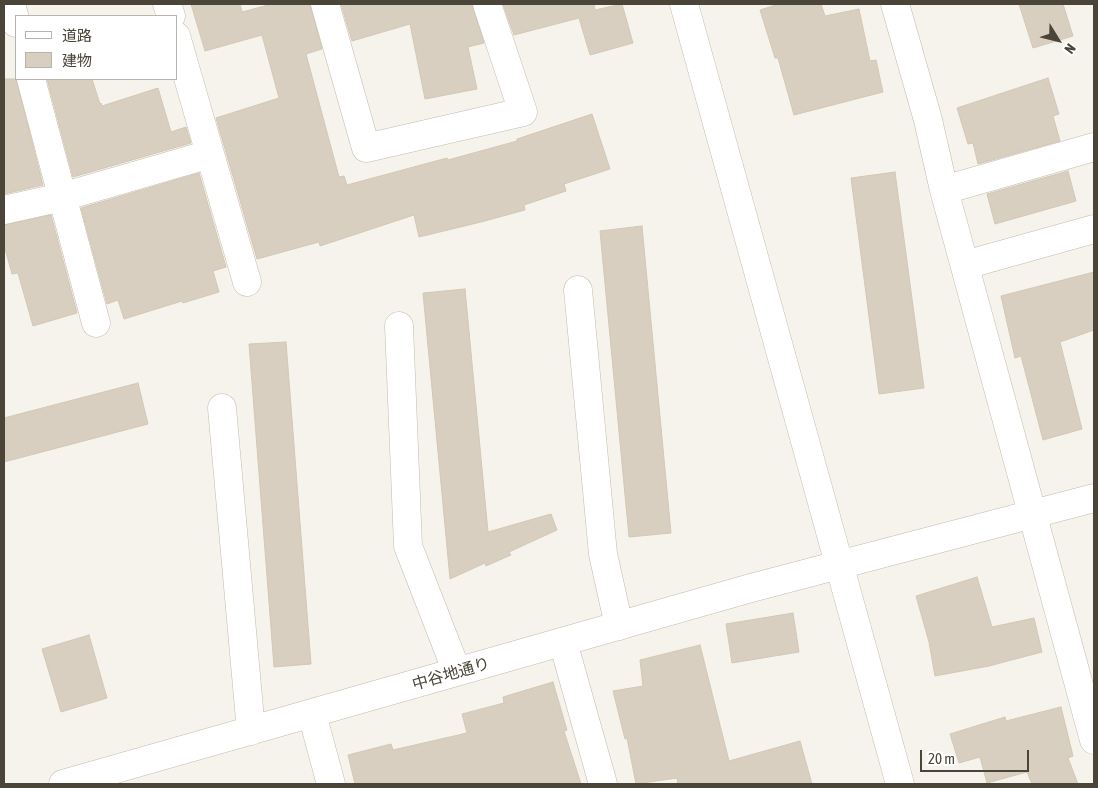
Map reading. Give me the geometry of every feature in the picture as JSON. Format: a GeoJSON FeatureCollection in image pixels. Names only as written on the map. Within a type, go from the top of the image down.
{"type":"FeatureCollection","features":[{"type":"Feature","properties":{"kind":"street"},"geometry":{"type":"LineString","coordinates":[[11,4],[15,18]]}},
{"type":"Feature","properties":{"kind":"street"},"geometry":{"type":"LineString","coordinates":[[325,4],[366,148],[523,112],[487,4]]}},
{"type":"Feature","properties":{"kind":"street"},"geometry":{"type":"LineString","coordinates":[[684,4],[900,784]]}},
{"type":"Feature","properties":{"kind":"street"},"geometry":{"type":"LineString","coordinates":[[895,4],[928,120],[944,190],[1092,725]]}},
{"type":"Feature","properties":{"kind":"street"},"geometry":{"type":"LineString","coordinates":[[178,43],[247,282]]}},
{"type":"Feature","properties":{"kind":"street"},"geometry":{"type":"LineString","coordinates":[[31,80],[96,323]]}},
{"type":"Feature","properties":{"kind":"street"},"geometry":{"type":"LineString","coordinates":[[944,190],[1094,147]]}},
{"type":"Feature","properties":{"kind":"street"},"geometry":{"type":"LineString","coordinates":[[4,210],[62,196],[210,154]]}},
{"type":"Feature","properties":{"kind":"street"},"geometry":{"type":"LineString","coordinates":[[965,265],[1094,229]]}},
{"type":"Feature","properties":{"kind":"street"},"geometry":{"type":"LineString","coordinates":[[578,290],[603,554],[619,626]]}},
{"type":"Feature","properties":{"kind":"street"},"geometry":{"type":"LineString","coordinates":[[399,326],[408,546],[458,672]]}},
{"type":"Feature","properties":{"kind":"street"},"geometry":{"type":"LineString","coordinates":[[222,408],[251,731]]}},
{"type":"Feature","properties":{"kind":"street","name":"中谷地通り"},"geometry":{"type":"LineString","coordinates":[[63,784],[90,781],[251,731],[619,626],[840,564],[1094,498]]}},
{"type":"Feature","properties":{"kind":"street"},"geometry":{"type":"LineString","coordinates":[[563,642],[603,784]]}},
{"type":"Feature","properties":{"kind":"street"},"geometry":{"type":"LineString","coordinates":[[312,714],[331,784]]}},
{"type":"Feature","properties":{"kind":"building"},"geometry":{"type":"Polygon","coordinates":[[[191,4],[240,4],[242,12],[272,4],[310,4],[322,49],[306,54],[339,177],[344,176],[347,185],[517,141],[517,139],[592,114],[610,169],[564,184],[566,191],[524,205],[525,210],[481,222],[419,237],[414,215],[320,246],[319,242],[257,259],[216,118],[279,98],[262,35],[205,51],[191,4]]]}},
{"type":"Feature","properties":{"kind":"building"},"geometry":{"type":"Polygon","coordinates":[[[341,4],[472,4],[484,43],[468,47],[477,89],[425,99],[410,24],[352,41],[341,4]]]}},
{"type":"Feature","properties":{"kind":"building"},"geometry":{"type":"Polygon","coordinates":[[[503,4],[594,4],[595,10],[622,4],[633,43],[590,55],[579,18],[514,35],[503,4]]]}},
{"type":"Feature","properties":{"kind":"building"},"geometry":{"type":"Polygon","coordinates":[[[779,4],[821,4],[825,16],[859,9],[870,61],[876,60],[883,92],[794,115],[778,58],[775,58],[760,10],[779,4]]]}},
{"type":"Feature","properties":{"kind":"building"},"geometry":{"type":"Polygon","coordinates":[[[1019,4],[1063,4],[1073,36],[1033,48],[1019,4]]]}},
{"type":"Feature","properties":{"kind":"building"},"geometry":{"type":"Polygon","coordinates":[[[1048,78],[1059,114],[1053,116],[1060,141],[978,164],[973,143],[968,144],[957,108],[1048,78]]]}},
{"type":"Feature","properties":{"kind":"building"},"geometry":{"type":"Polygon","coordinates":[[[4,79],[15,79],[43,185],[4,194],[4,79]]]}},
{"type":"Feature","properties":{"kind":"building"},"geometry":{"type":"Polygon","coordinates":[[[47,80],[92,80],[102,106],[158,88],[171,132],[186,127],[191,143],[73,177],[47,80]]]}},
{"type":"Feature","properties":{"kind":"building"},"geometry":{"type":"Polygon","coordinates":[[[1068,171],[1076,201],[995,224],[987,194],[1068,171]]]}},
{"type":"Feature","properties":{"kind":"building"},"geometry":{"type":"Polygon","coordinates":[[[895,172],[924,388],[879,394],[851,178],[895,172]]]}},
{"type":"Feature","properties":{"kind":"building"},"geometry":{"type":"Polygon","coordinates":[[[199,173],[226,267],[213,271],[219,292],[124,319],[118,300],[107,304],[81,208],[199,173]]]}},
{"type":"Feature","properties":{"kind":"building"},"geometry":{"type":"Polygon","coordinates":[[[51,215],[77,313],[33,326],[18,273],[12,274],[4,245],[4,225],[51,215]]]}},
{"type":"Feature","properties":{"kind":"building"},"geometry":{"type":"Polygon","coordinates":[[[642,226],[671,533],[629,537],[600,231],[642,226]]]}},
{"type":"Feature","properties":{"kind":"building"},"geometry":{"type":"Polygon","coordinates":[[[1094,272],[1094,330],[1060,342],[1082,429],[1043,440],[1021,356],[1015,358],[1001,296],[1094,272]]]}},
{"type":"Feature","properties":{"kind":"building"},"geometry":{"type":"Polygon","coordinates":[[[465,289],[488,532],[551,514],[557,530],[509,552],[511,555],[486,566],[485,563],[450,579],[423,293],[465,289]]]}},
{"type":"Feature","properties":{"kind":"building"},"geometry":{"type":"Polygon","coordinates":[[[286,342],[311,664],[274,667],[249,344],[286,342]]]}},
{"type":"Feature","properties":{"kind":"building"},"geometry":{"type":"Polygon","coordinates":[[[138,383],[148,424],[4,462],[4,418],[138,383]]]}},
{"type":"Feature","properties":{"kind":"building"},"geometry":{"type":"Polygon","coordinates":[[[977,577],[992,627],[1034,618],[1042,652],[989,666],[935,676],[929,642],[916,596],[977,577]]]}},
{"type":"Feature","properties":{"kind":"building"},"geometry":{"type":"Polygon","coordinates":[[[793,613],[799,652],[732,663],[726,624],[793,613]]]}},
{"type":"Feature","properties":{"kind":"building"},"geometry":{"type":"Polygon","coordinates":[[[89,635],[107,698],[61,712],[42,649],[89,635]]]}},
{"type":"Feature","properties":{"kind":"building"},"geometry":{"type":"Polygon","coordinates":[[[700,645],[729,761],[800,741],[812,784],[678,784],[677,778],[636,784],[627,738],[625,739],[613,691],[643,686],[640,660],[700,645]]]}},
{"type":"Feature","properties":{"kind":"building"},"geometry":{"type":"Polygon","coordinates":[[[553,682],[567,730],[564,731],[581,784],[355,784],[348,755],[391,744],[393,750],[467,733],[462,714],[504,703],[503,697],[553,682]]]}},
{"type":"Feature","properties":{"kind":"building"},"geometry":{"type":"Polygon","coordinates":[[[1061,707],[1073,756],[1068,758],[1078,784],[1032,784],[1027,772],[987,783],[980,757],[959,763],[950,734],[1005,717],[1006,721],[1061,707]]]}}]}
